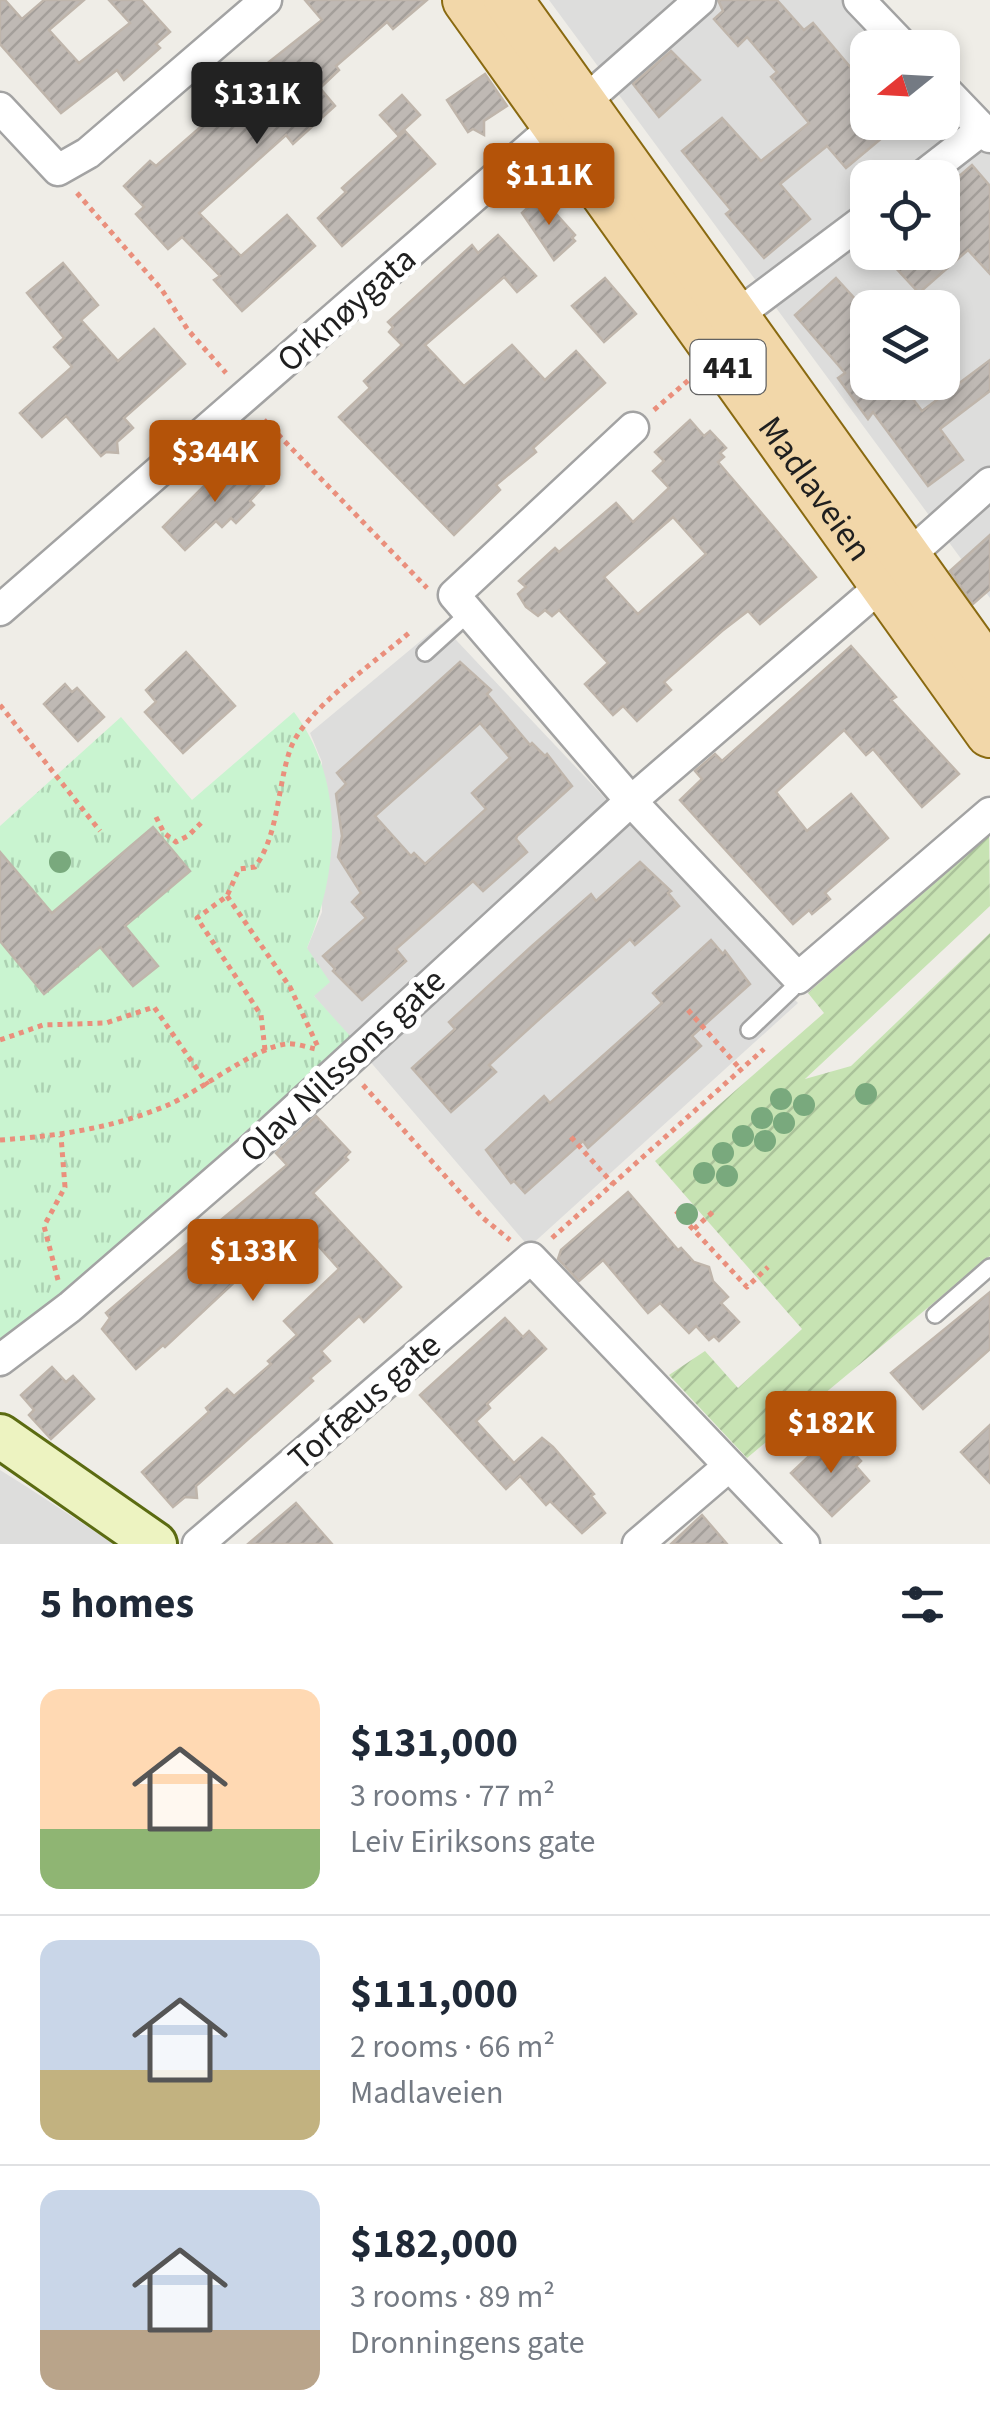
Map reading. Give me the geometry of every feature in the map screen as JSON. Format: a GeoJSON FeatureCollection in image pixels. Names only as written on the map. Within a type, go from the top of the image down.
{"type":"FeatureCollection","features":[{"type":"Feature","properties":{"kind":"main road","name":"Madlaveien"},"geometry":{"type":"LineString","coordinates":[[467,0],[569,114],[919,546],[990,674]]}},
{"type":"Feature","properties":{"kind":"main road","name":"Madlaveien"},"geometry":{"type":"LineString","coordinates":[[508,0],[569,114],[990,734]]}},
{"type":"Feature","properties":{"kind":"street"},"geometry":{"type":"LineString","coordinates":[[0,108],[58,170],[88,153],[266,0]]}},
{"type":"Feature","properties":{"kind":"street","name":"Orknøygata"},"geometry":{"type":"LineString","coordinates":[[0,610],[700,0]]}},
{"type":"Feature","properties":{"kind":"street"},"geometry":{"type":"LineString","coordinates":[[860,0],[888,30]]}},
{"type":"Feature","properties":{"kind":"street"},"geometry":{"type":"LineString","coordinates":[[946,160],[986,133],[960,106]]}},
{"type":"Feature","properties":{"kind":"street"},"geometry":{"type":"LineString","coordinates":[[736,316],[850,230]]}},
{"type":"Feature","properties":{"kind":"street"},"geometry":{"type":"LineString","coordinates":[[633,428],[456,604],[630,801],[798,978],[990,812]]}},
{"type":"Feature","properties":{"kind":"street"},"geometry":{"type":"LineString","coordinates":[[919,546],[990,483]]}},
{"type":"Feature","properties":{"kind":"street","name":"Olav Nilssons gate"},"geometry":{"type":"LineString","coordinates":[[0,1360],[70,1306],[249,1152],[630,801],[867,598]]}},
{"type":"Feature","properties":{"kind":"street"},"geometry":{"type":"LineString","coordinates":[[531,1258],[804,1544]]}},
{"type":"Feature","properties":{"kind":"street","name":"Torfæus gate"},"geometry":{"type":"LineString","coordinates":[[198,1544],[531,1258]]}},
{"type":"Feature","properties":{"kind":"street"},"geometry":{"type":"LineString","coordinates":[[0,1436],[155,1544]]}},
{"type":"Feature","properties":{"kind":"street"},"geometry":{"type":"LineString","coordinates":[[638,1544],[729,1466]]}},
{"type":"Feature","properties":{"kind":"lane"},"geometry":{"type":"LineString","coordinates":[[425,653],[456,604]]}},
{"type":"Feature","properties":{"kind":"lane"},"geometry":{"type":"LineString","coordinates":[[748,1030],[792,989],[798,978]]}},
{"type":"Feature","properties":{"kind":"lane"},"geometry":{"type":"LineString","coordinates":[[935,1315],[990,1268]]}},
{"type":"Feature","properties":{"kind":"path"},"geometry":{"type":"LineString","coordinates":[[58,170],[162,290],[188,330],[260,416],[456,604],[304,724],[290,748],[266,852],[254,867],[238,869],[227,896],[197,918],[261,1015],[265,1050]]}},
{"type":"Feature","properties":{"kind":"path"},"geometry":{"type":"LineString","coordinates":[[633,428],[700,369]]}},
{"type":"Feature","properties":{"kind":"path"},"geometry":{"type":"LineString","coordinates":[[0,704],[100,831]]}},
{"type":"Feature","properties":{"kind":"path"},"geometry":{"type":"LineString","coordinates":[[156,816],[164,833],[176,842],[202,823]]}},
{"type":"Feature","properties":{"kind":"path"},"geometry":{"type":"LineString","coordinates":[[227,896],[290,987],[318,1049]]}},
{"type":"Feature","properties":{"kind":"path"},"geometry":{"type":"LineString","coordinates":[[0,1040],[43,1025],[106,1022],[154,1007],[208,1085]]}},
{"type":"Feature","properties":{"kind":"path"},"geometry":{"type":"LineString","coordinates":[[688,1010],[741,1070]]}},
{"type":"Feature","properties":{"kind":"path"},"geometry":{"type":"LineString","coordinates":[[0,1140],[62,1136],[130,1119],[208,1085],[265,1050],[288,1044],[318,1049],[328,1055]]}},
{"type":"Feature","properties":{"kind":"path"},"geometry":{"type":"LineString","coordinates":[[355,1076],[482,1218],[531,1258],[767,1046]]}},
{"type":"Feature","properties":{"kind":"path"},"geometry":{"type":"LineString","coordinates":[[62,1136],[65,1186],[44,1226],[62,1294],[70,1306]]}},
{"type":"Feature","properties":{"kind":"path"},"geometry":{"type":"LineString","coordinates":[[571,1136],[613,1184]]}},
{"type":"Feature","properties":{"kind":"path"},"geometry":{"type":"LineString","coordinates":[[694,1229],[716,1209]]}},
{"type":"Feature","properties":{"kind":"path"},"geometry":{"type":"LineString","coordinates":[[676,1211],[747,1287],[768,1267]]}},
{"type":"Feature","properties":{"kind":"shaded area"},"geometry":{"type":"Polygon","coordinates":[[[549,0],[843,0],[874,30],[850,30],[850,140],[960,140],[960,114],[990,143],[990,598],[549,0]]]}},
{"type":"Feature","properties":{"kind":"shaded area"},"geometry":{"type":"Polygon","coordinates":[[[441,624],[798,1003],[529,1247],[314,996],[307,948],[322,912],[322,762],[310,733],[441,624]]]}},
{"type":"Feature","properties":{"kind":"shaded area"},"geometry":{"type":"Polygon","coordinates":[[[0,1470],[27,1487],[114,1544],[0,1544],[0,1470]]]}},
{"type":"Feature","properties":{"kind":"green space"},"geometry":{"type":"Polygon","coordinates":[[[294,712],[322,767],[332,827],[326,888],[307,948],[330,982],[314,996],[351,1037],[75,1284],[0,1340],[0,826],[121,717],[192,800],[294,712]]]}},
{"type":"Feature","properties":{"kind":"green space"},"geometry":{"type":"Polygon","coordinates":[[[989,832],[990,906],[805,1079],[851,1066],[990,933],[990,1256],[747,1458],[669,1375],[705,1351],[738,1388],[802,1329],[655,1161],[824,1013],[808,993],[989,832]]]}},
{"type":"Feature","properties":{"kind":"building"},"geometry":{"type":"Polygon","coordinates":[[[0,0],[5,0],[22,19],[44,0],[84,0],[49,30],[79,63],[130,23],[109,0],[141,0],[170,32],[156,44],[160,48],[124,80],[117,70],[61,113],[0,44],[0,0]]]}},
{"type":"Feature","properties":{"kind":"building"},"geometry":{"type":"Polygon","coordinates":[[[305,0],[427,0],[393,29],[387,22],[336,66],[339,70],[320,88],[335,106],[293,144],[286,135],[199,213],[241,256],[287,215],[315,246],[242,311],[214,280],[220,276],[182,237],[168,249],[136,214],[144,207],[124,186],[150,161],[156,166],[245,88],[241,84],[322,20],[305,0]]]}},
{"type":"Feature","properties":{"kind":"building"},"geometry":{"type":"Polygon","coordinates":[[[718,0],[777,0],[804,30],[813,23],[850,67],[850,140],[879,140],[856,160],[850,160],[846,168],[827,146],[780,184],[810,219],[764,258],[726,214],[731,210],[682,151],[722,118],[761,161],[809,123],[771,77],[777,72],[747,37],[738,46],[714,19],[723,11],[718,0]]]}},
{"type":"Feature","properties":{"kind":"building"},"geometry":{"type":"Polygon","coordinates":[[[671,51],[700,80],[659,117],[633,84],[671,51]]]}},
{"type":"Feature","properties":{"kind":"building"},"geometry":{"type":"Polygon","coordinates":[[[485,74],[507,106],[484,121],[484,135],[473,129],[468,132],[447,100],[485,74]]]}},
{"type":"Feature","properties":{"kind":"building"},"geometry":{"type":"Polygon","coordinates":[[[402,95],[420,115],[398,135],[380,115],[402,95]]]}},
{"type":"Feature","properties":{"kind":"building"},"geometry":{"type":"Polygon","coordinates":[[[405,131],[435,164],[342,246],[318,218],[346,192],[342,188],[405,131]]]}},
{"type":"Feature","properties":{"kind":"building"},"geometry":{"type":"Polygon","coordinates":[[[972,165],[990,186],[990,274],[968,250],[960,257],[960,175],[972,165]]]}},
{"type":"Feature","properties":{"kind":"building"},"geometry":{"type":"Polygon","coordinates":[[[540,196],[575,235],[575,241],[554,260],[522,213],[540,196]]]}},
{"type":"Feature","properties":{"kind":"building"},"geometry":{"type":"Polygon","coordinates":[[[498,235],[536,276],[517,292],[504,277],[425,345],[464,386],[512,345],[545,380],[576,351],[605,383],[533,448],[536,452],[496,485],[500,490],[454,535],[339,417],[370,388],[364,381],[402,345],[389,332],[393,327],[388,322],[472,245],[478,253],[498,235]]]}},
{"type":"Feature","properties":{"kind":"building"},"geometry":{"type":"Polygon","coordinates":[[[63,263],[98,305],[81,320],[118,361],[154,329],[185,364],[124,418],[133,428],[117,442],[118,453],[106,452],[101,456],[66,416],[42,437],[20,413],[72,367],[54,347],[64,338],[27,293],[63,263]]]}},
{"type":"Feature","properties":{"kind":"building"},"geometry":{"type":"Polygon","coordinates":[[[898,270],[945,270],[922,290],[916,290],[898,270]]]}},
{"type":"Feature","properties":{"kind":"building"},"geometry":{"type":"Polygon","coordinates":[[[605,278],[636,314],[604,342],[572,306],[605,278]]]}},
{"type":"Feature","properties":{"kind":"building"},"geometry":{"type":"Polygon","coordinates":[[[836,278],[850,293],[850,394],[838,378],[845,373],[795,315],[836,278]]]}},
{"type":"Feature","properties":{"kind":"building"},"geometry":{"type":"Polygon","coordinates":[[[990,360],[990,391],[940,429],[963,460],[928,486],[873,412],[868,419],[854,400],[914,400],[922,411],[937,400],[960,400],[960,382],[990,360]]]}},
{"type":"Feature","properties":{"kind":"building"},"geometry":{"type":"Polygon","coordinates":[[[690,420],[704,436],[710,431],[726,448],[718,462],[816,577],[760,624],[748,611],[722,631],[664,682],[671,690],[637,721],[623,706],[613,715],[585,684],[608,663],[559,610],[552,616],[545,610],[538,616],[518,594],[526,587],[519,581],[555,548],[559,552],[616,503],[633,522],[669,488],[653,471],[664,461],[655,452],[690,420]],[[673,517],[604,577],[638,614],[706,554],[673,517]]]}},
{"type":"Feature","properties":{"kind":"building"},"geometry":{"type":"Polygon","coordinates":[[[239,461],[264,486],[250,501],[254,505],[236,523],[231,518],[222,527],[216,521],[185,550],[163,527],[219,471],[225,476],[239,461]]]}},
{"type":"Feature","properties":{"kind":"building"},"geometry":{"type":"Polygon","coordinates":[[[990,535],[990,589],[973,604],[950,571],[990,535]]]}},
{"type":"Feature","properties":{"kind":"building"},"geometry":{"type":"Polygon","coordinates":[[[851,646],[896,697],[891,700],[959,774],[922,807],[873,749],[866,755],[844,730],[776,792],[807,831],[851,794],[888,838],[825,893],[830,899],[793,924],[680,800],[702,779],[695,771],[715,754],[722,761],[851,646]]]}},
{"type":"Feature","properties":{"kind":"building"},"geometry":{"type":"Polygon","coordinates":[[[186,652],[235,706],[183,753],[145,712],[156,702],[146,690],[186,652]]]}},
{"type":"Feature","properties":{"kind":"building"},"geometry":{"type":"Polygon","coordinates":[[[460,662],[491,690],[487,694],[530,745],[547,754],[572,786],[517,836],[527,852],[483,891],[473,881],[396,949],[406,961],[362,1000],[323,956],[366,918],[352,902],[361,893],[338,857],[342,836],[336,794],[346,784],[337,773],[460,662]],[[480,723],[375,816],[411,856],[414,853],[425,864],[486,809],[472,793],[510,758],[480,723]]]}},
{"type":"Feature","properties":{"kind":"building"},"geometry":{"type":"Polygon","coordinates":[[[65,684],[72,692],[77,688],[104,717],[78,741],[44,704],[65,684]]]}},
{"type":"Feature","properties":{"kind":"building"},"geometry":{"type":"Polygon","coordinates":[[[153,827],[190,871],[125,926],[158,966],[133,986],[100,947],[44,994],[0,941],[0,852],[52,913],[153,827]]]}},
{"type":"Feature","properties":{"kind":"building"},"geometry":{"type":"Polygon","coordinates":[[[640,862],[671,891],[668,893],[679,906],[635,945],[630,939],[546,1013],[489,1065],[496,1072],[451,1112],[412,1068],[455,1029],[449,1022],[532,946],[591,894],[596,901],[640,862]]]}},
{"type":"Feature","properties":{"kind":"building"},"geometry":{"type":"Polygon","coordinates":[[[711,940],[723,954],[725,951],[750,984],[692,1036],[701,1046],[588,1148],[583,1141],[525,1193],[514,1181],[511,1183],[486,1150],[544,1096],[550,1103],[662,1003],[653,993],[711,940]]]}},
{"type":"Feature","properties":{"kind":"building"},"geometry":{"type":"Polygon","coordinates":[[[316,1116],[350,1152],[345,1157],[348,1160],[313,1193],[401,1287],[364,1322],[359,1316],[321,1351],[330,1361],[310,1378],[313,1381],[196,1486],[197,1498],[185,1497],[173,1507],[142,1472],[209,1412],[206,1408],[227,1389],[234,1396],[271,1364],[268,1361],[297,1335],[284,1321],[339,1269],[304,1230],[247,1281],[242,1275],[136,1369],[102,1329],[110,1318],[106,1313],[287,1165],[276,1153],[316,1116]]]}},
{"type":"Feature","properties":{"kind":"building"},"geometry":{"type":"Polygon","coordinates":[[[628,1192],[678,1250],[681,1248],[694,1262],[709,1267],[713,1281],[728,1297],[721,1303],[739,1322],[719,1341],[714,1336],[709,1340],[696,1326],[689,1333],[660,1303],[648,1313],[603,1260],[579,1281],[558,1259],[561,1250],[628,1192]]]}},
{"type":"Feature","properties":{"kind":"building"},"geometry":{"type":"Polygon","coordinates":[[[990,1292],[990,1349],[923,1409],[891,1373],[990,1292]]]}},
{"type":"Feature","properties":{"kind":"building"},"geometry":{"type":"Polygon","coordinates":[[[505,1318],[523,1337],[529,1331],[546,1349],[487,1404],[490,1408],[476,1421],[514,1463],[542,1438],[553,1447],[594,1494],[591,1496],[605,1513],[582,1533],[550,1501],[546,1505],[520,1476],[506,1489],[420,1395],[505,1318]]]}},
{"type":"Feature","properties":{"kind":"building"},"geometry":{"type":"Polygon","coordinates":[[[52,1367],[66,1382],[73,1376],[94,1399],[51,1439],[29,1415],[34,1410],[21,1395],[52,1367]]]}},
{"type":"Feature","properties":{"kind":"building"},"geometry":{"type":"Polygon","coordinates":[[[990,1425],[990,1483],[961,1452],[990,1425]]]}},
{"type":"Feature","properties":{"kind":"building"},"geometry":{"type":"Polygon","coordinates":[[[825,1441],[833,1450],[842,1441],[861,1461],[856,1466],[869,1481],[832,1516],[791,1473],[825,1441]]]}},
{"type":"Feature","properties":{"kind":"building"},"geometry":{"type":"Polygon","coordinates":[[[296,1503],[332,1544],[248,1544],[296,1503]]]}},
{"type":"Feature","properties":{"kind":"building"},"geometry":{"type":"Polygon","coordinates":[[[702,1515],[727,1544],[671,1544],[702,1515]]]}}]}
